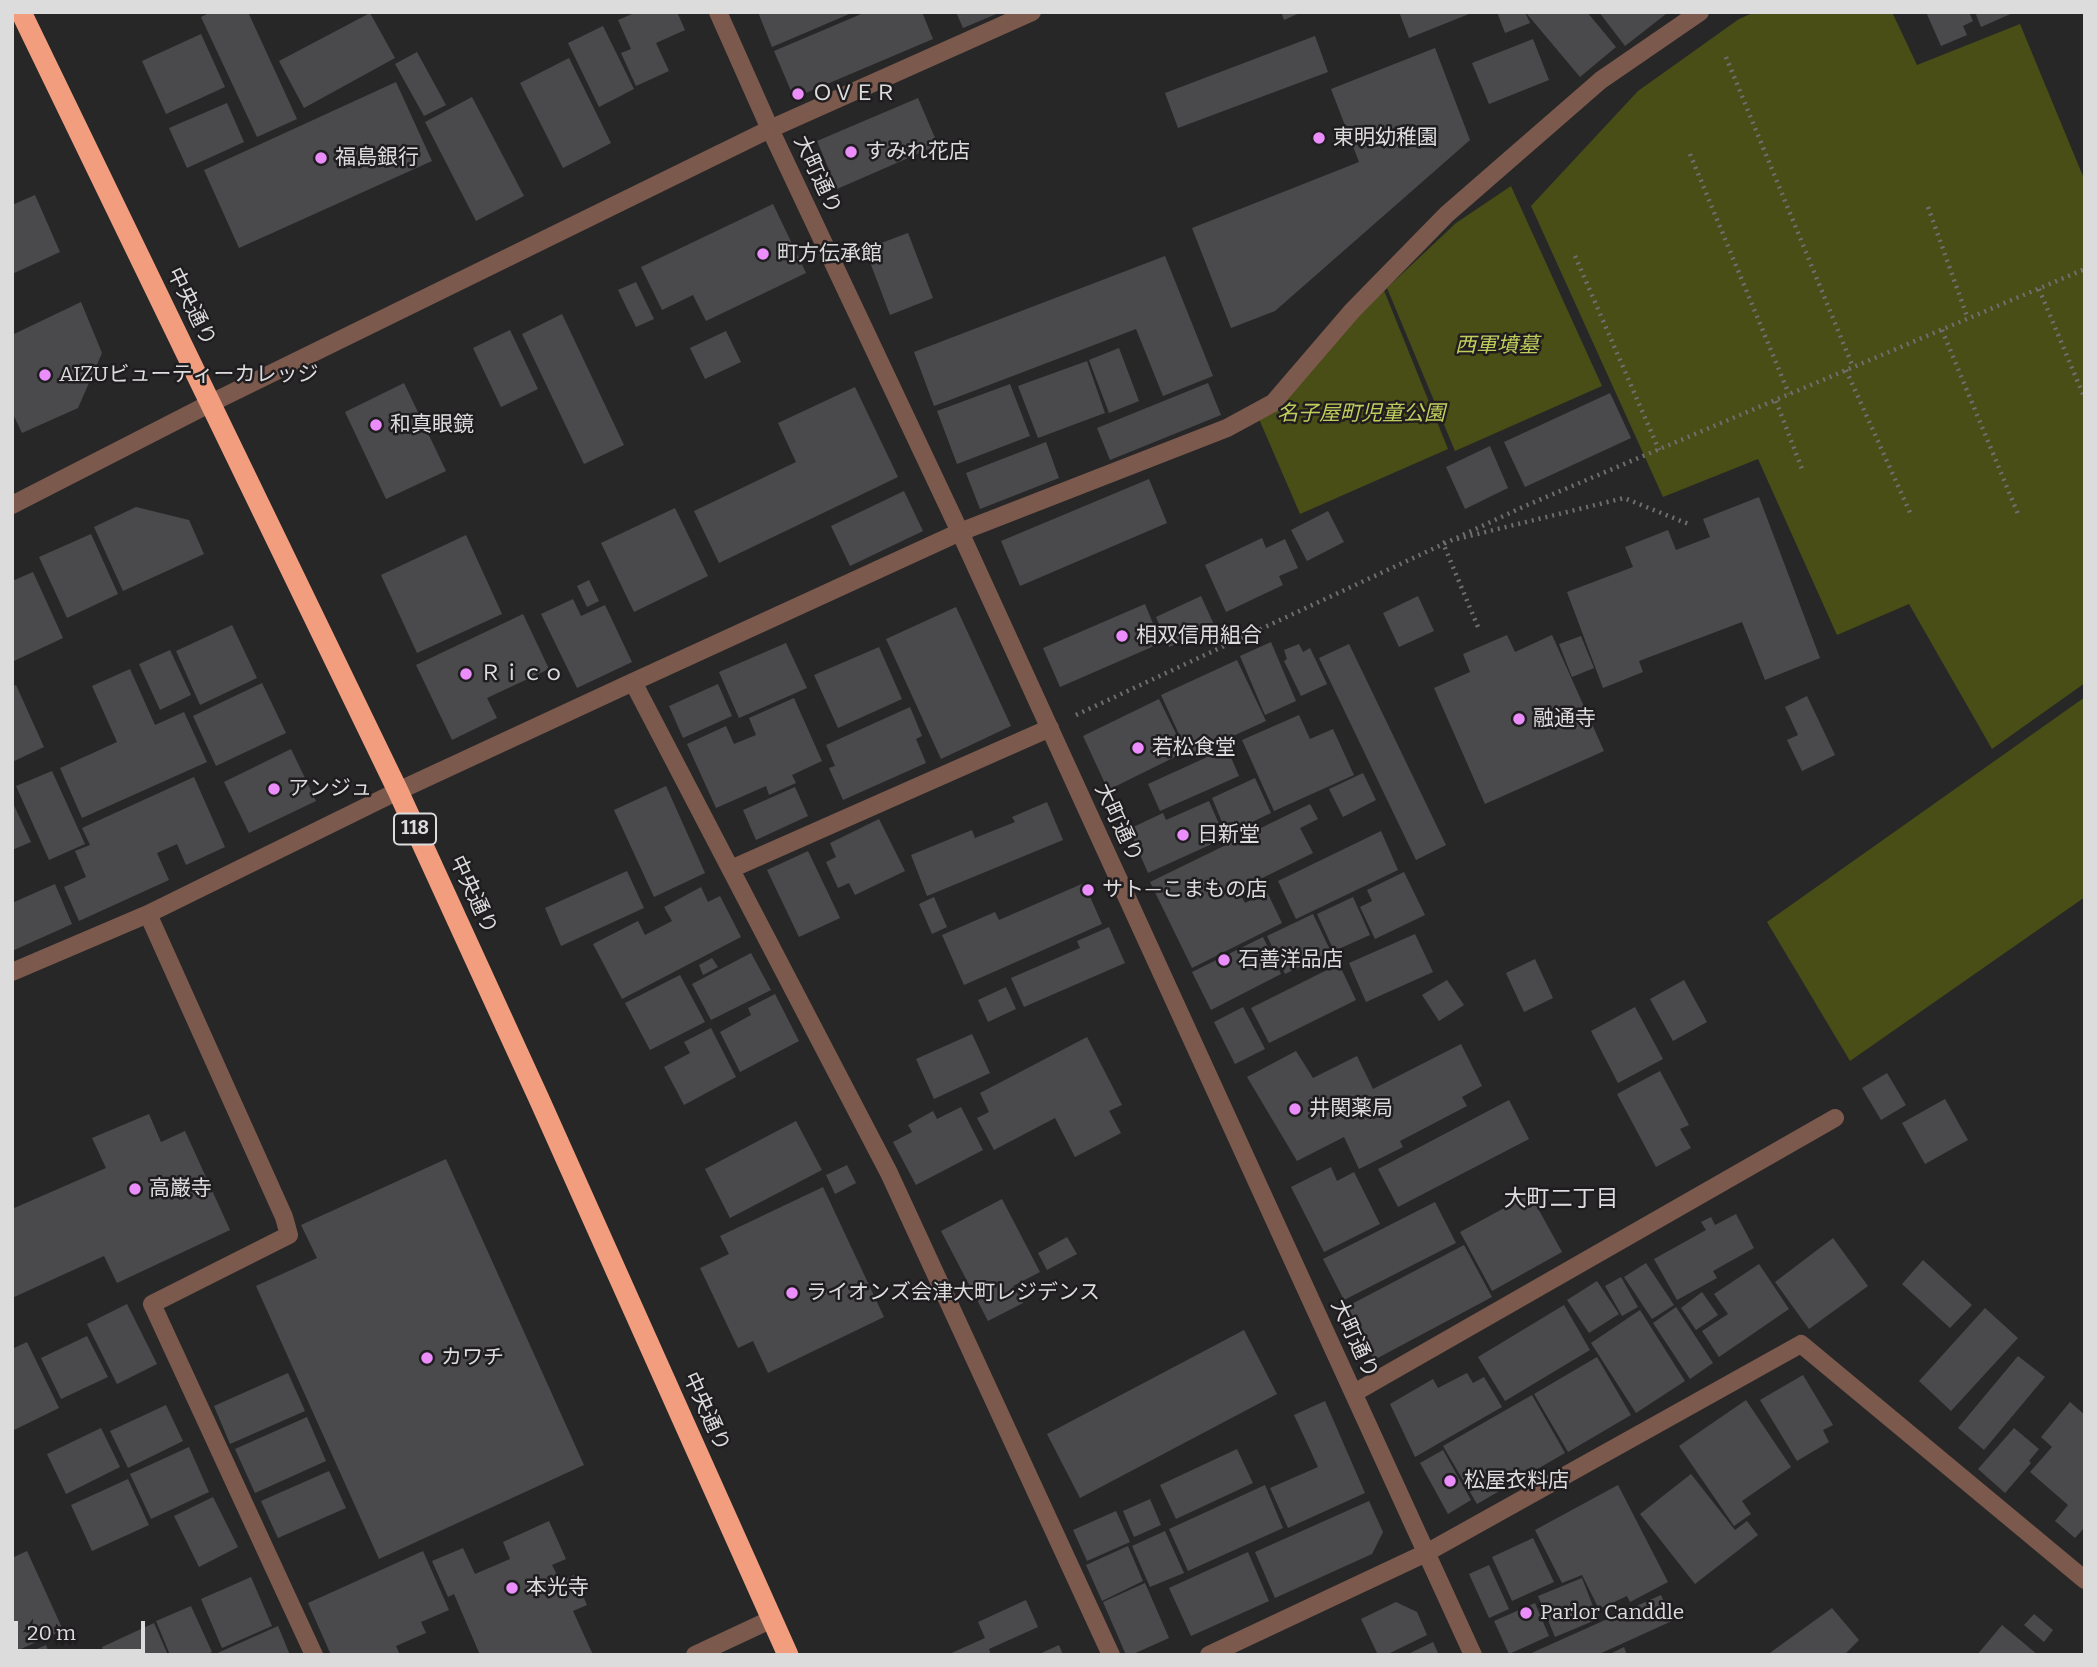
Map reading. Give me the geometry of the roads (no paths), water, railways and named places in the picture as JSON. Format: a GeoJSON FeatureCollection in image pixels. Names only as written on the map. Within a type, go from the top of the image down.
{"type":"FeatureCollection","features":[{"type":"Feature","properties":{"kind":"highway","name":"中央通り"},"geometry":{"type":"LineString","coordinates":[[21,12],[398,791],[788,1655]]}},
{"type":"Feature","properties":{"kind":"street","name":"大町通り"},"geometry":{"type":"LineString","coordinates":[[718,12],[960,532],[1473,1655]]}},
{"type":"Feature","properties":{"kind":"street"},"geometry":{"type":"LineString","coordinates":[[12,505],[211,403],[771,129],[1032,12]]}},
{"type":"Feature","properties":{"kind":"street"},"geometry":{"type":"LineString","coordinates":[[12,972],[148,914],[398,791],[960,532],[1227,428],[1273,402],[1352,311],[1447,214],[1601,80],[1700,12]]}},
{"type":"Feature","properties":{"kind":"street"},"geometry":{"type":"LineString","coordinates":[[633,682],[889,1173],[1111,1655]]}},
{"type":"Feature","properties":{"kind":"street"},"geometry":{"type":"LineString","coordinates":[[731,869],[1049,727]]}},
{"type":"Feature","properties":{"kind":"street"},"geometry":{"type":"LineString","coordinates":[[148,914],[284,1217],[289,1235],[152,1304],[314,1655]]}},
{"type":"Feature","properties":{"kind":"street"},"geometry":{"type":"LineString","coordinates":[[1354,1393],[1835,1118]]}},
{"type":"Feature","properties":{"kind":"street"},"geometry":{"type":"LineString","coordinates":[[1209,1655],[1426,1553],[1801,1344],[2085,1580]]}},
{"type":"Feature","properties":{"kind":"street"},"geometry":{"type":"LineString","coordinates":[[695,1655],[772,1619]]}},
{"type":"Feature","properties":{"kind":"place","name":"ＯＶＥＲ"},"geometry":{"type":"Point","coordinates":[798,94]}},
{"type":"Feature","properties":{"kind":"place","name":"東明幼稚園"},"geometry":{"type":"Point","coordinates":[1319,138]}},
{"type":"Feature","properties":{"kind":"place","name":"すみれ花店"},"geometry":{"type":"Point","coordinates":[851,152]}},
{"type":"Feature","properties":{"kind":"place","name":"福島銀行"},"geometry":{"type":"Point","coordinates":[321,158]}},
{"type":"Feature","properties":{"kind":"place","name":"町方伝承館"},"geometry":{"type":"Point","coordinates":[763,254]}},
{"type":"Feature","properties":{"kind":"place","name":"AIZUビューティーカレッジ"},"geometry":{"type":"Point","coordinates":[45,375]}},
{"type":"Feature","properties":{"kind":"place","name":"和真眼鏡"},"geometry":{"type":"Point","coordinates":[376,425]}},
{"type":"Feature","properties":{"kind":"place","name":"相双信用組合"},"geometry":{"type":"Point","coordinates":[1122,636]}},
{"type":"Feature","properties":{"kind":"place","name":"Ｒｉｃｏ"},"geometry":{"type":"Point","coordinates":[466,674]}},
{"type":"Feature","properties":{"kind":"place","name":"融通寺"},"geometry":{"type":"Point","coordinates":[1519,719]}},
{"type":"Feature","properties":{"kind":"place","name":"若松食堂"},"geometry":{"type":"Point","coordinates":[1138,748]}},
{"type":"Feature","properties":{"kind":"place","name":"アンジュ"},"geometry":{"type":"Point","coordinates":[274,789]}},
{"type":"Feature","properties":{"kind":"place","name":"日新堂"},"geometry":{"type":"Point","coordinates":[1183,835]}},
{"type":"Feature","properties":{"kind":"place","name":"サト―こまもの店"},"geometry":{"type":"Point","coordinates":[1088,890]}},
{"type":"Feature","properties":{"kind":"place","name":"石善洋品店"},"geometry":{"type":"Point","coordinates":[1224,960]}},
{"type":"Feature","properties":{"kind":"place","name":"井関薬局"},"geometry":{"type":"Point","coordinates":[1295,1109]}},
{"type":"Feature","properties":{"kind":"place","name":"高巌寺"},"geometry":{"type":"Point","coordinates":[135,1189]}},
{"type":"Feature","properties":{"kind":"place","name":"ライオンズ会津大町レジデンス"},"geometry":{"type":"Point","coordinates":[792,1293]}},
{"type":"Feature","properties":{"kind":"place","name":"カワチ"},"geometry":{"type":"Point","coordinates":[427,1358]}},
{"type":"Feature","properties":{"kind":"place","name":"松屋衣料店"},"geometry":{"type":"Point","coordinates":[1450,1481]}},
{"type":"Feature","properties":{"kind":"place","name":"本光寺"},"geometry":{"type":"Point","coordinates":[512,1588]}},
{"type":"Feature","properties":{"kind":"place","name":"Parlor Canddle"},"geometry":{"type":"Point","coordinates":[1526,1613]}},
{"type":"Feature","properties":{"kind":"district","name":"大町二丁目"},"geometry":{"type":"Point","coordinates":[1561,1200]}},
{"type":"Feature","properties":{"kind":"park label","name":"西軍墳墓"},"geometry":{"type":"Point","coordinates":[1497,346]}},
{"type":"Feature","properties":{"kind":"park label","name":"名子屋町児童公園"},"geometry":{"type":"Point","coordinates":[1361,414]}}]}
